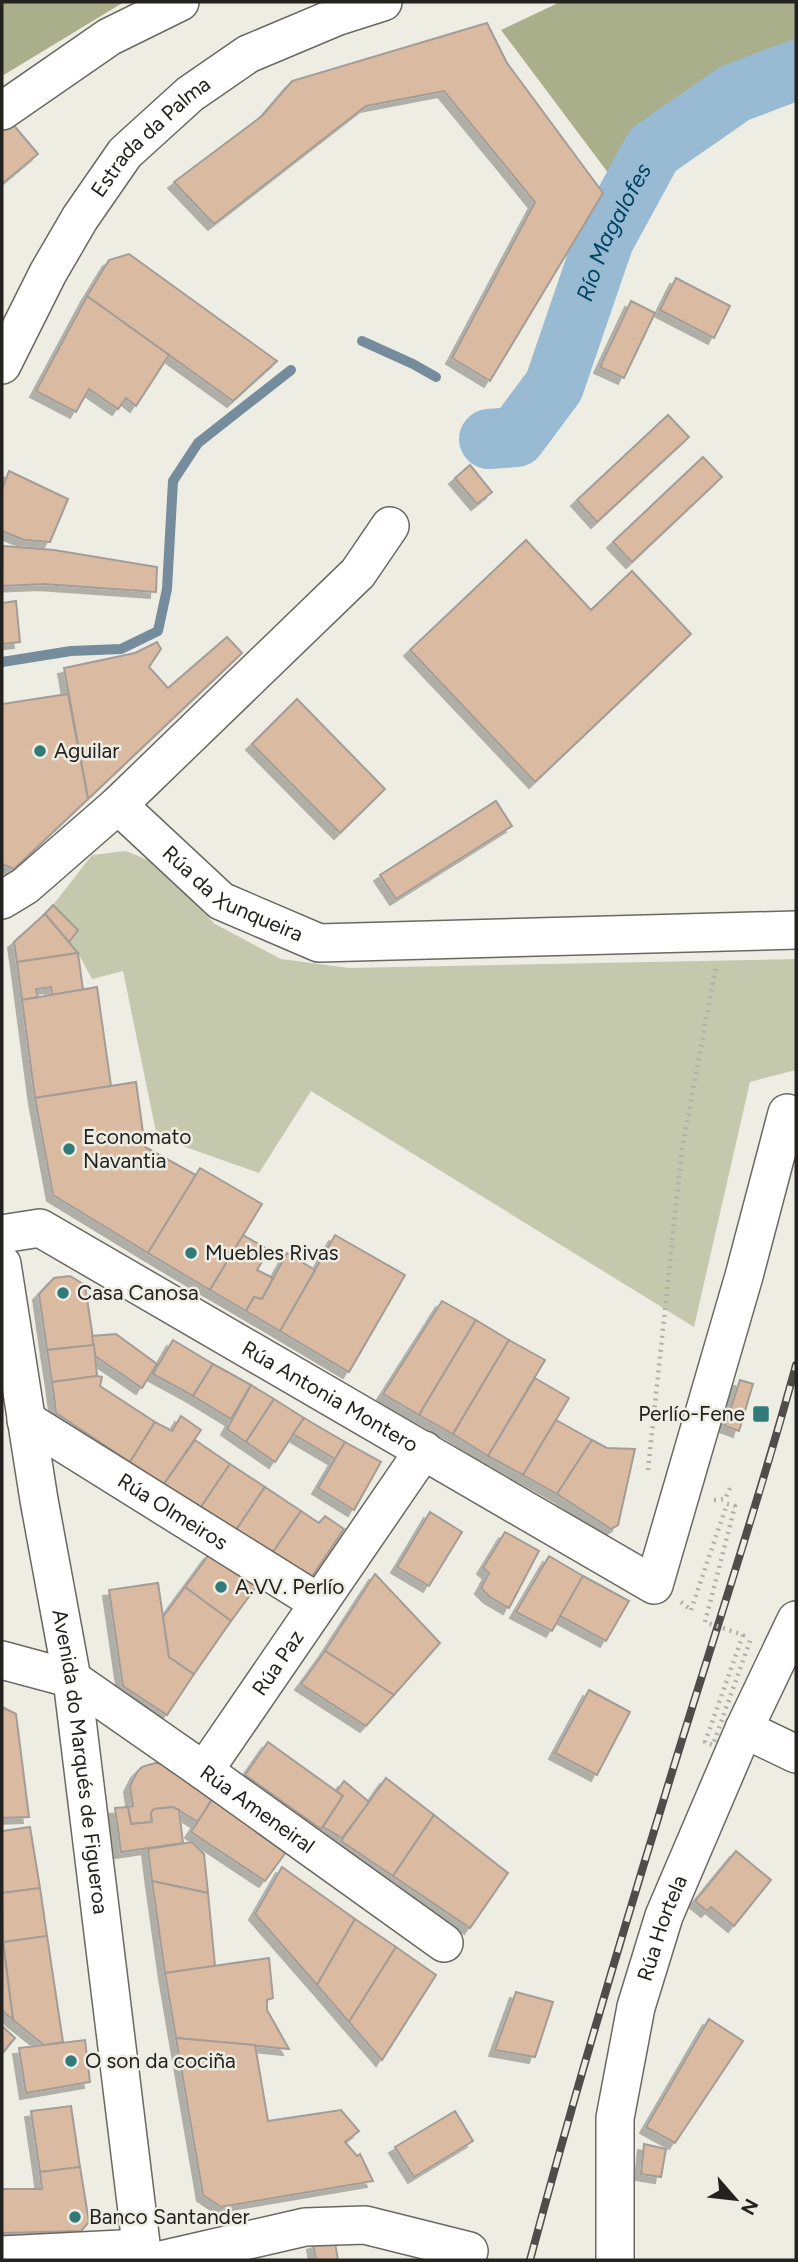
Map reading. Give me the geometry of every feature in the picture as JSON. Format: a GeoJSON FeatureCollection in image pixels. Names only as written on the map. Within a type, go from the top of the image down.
{"type":"FeatureCollection","features":[{"type":"Feature","properties":{"kind":"street"},"geometry":{"type":"LineString","coordinates":[[2,111],[109,37],[180,2]]}},
{"type":"Feature","properties":{"kind":"street","name":"Estrada da Palma"},"geometry":{"type":"LineString","coordinates":[[2,365],[47,273],[80,218],[125,153],[190,94],[248,54],[336,17],[383,2]]}},
{"type":"Feature","properties":{"kind":"street"},"geometry":{"type":"LineString","coordinates":[[2,900],[24,886],[118,805],[358,573],[390,526]]}},
{"type":"Feature","properties":{"kind":"street","name":"Rúa da Xunqueira"},"geometry":{"type":"LineString","coordinates":[[118,805],[221,901],[319,943],[796,930]]}},
{"type":"Feature","properties":{"kind":"street","name":"Rúa Antonia Montero"},"geometry":{"type":"LineString","coordinates":[[2,1234],[40,1227],[654,1585],[744,1276],[787,1113]]}},
{"type":"Feature","properties":{"kind":"street","name":"Avenida do Marqués de Figueroa"},"geometry":{"type":"LineString","coordinates":[[2,1264],[26,1420],[72,1679],[148,2256]]}},
{"type":"Feature","properties":{"kind":"street","name":"Rúa Olmeiros"},"geometry":{"type":"LineString","coordinates":[[26,1420],[319,1603]]}},
{"type":"Feature","properties":{"kind":"street","name":"Rúa Paz"},"geometry":{"type":"LineString","coordinates":[[204,1771],[424,1450]]}},
{"type":"Feature","properties":{"kind":"street","name":"Rúa Hortela"},"geometry":{"type":"LineString","coordinates":[[615,2260],[615,2118],[636,2007],[664,1916],[744,1729],[796,1620]]}},
{"type":"Feature","properties":{"kind":"street","name":"Rúa Ameneiral"},"geometry":{"type":"LineString","coordinates":[[2,1660],[72,1679],[444,1943]]}},
{"type":"Feature","properties":{"kind":"street"},"geometry":{"type":"LineString","coordinates":[[744,1729],[796,1754]]}},
{"type":"Feature","properties":{"kind":"street"},"geometry":{"type":"LineString","coordinates":[[2,2255],[148,2256],[305,2227],[365,2225],[469,2251]]}},
{"type":"Feature","properties":{"kind":"path"},"geometry":{"type":"LineString","coordinates":[[648,1474],[682,1149],[723,932]]}},
{"type":"Feature","properties":{"kind":"path"},"geometry":{"type":"LineString","coordinates":[[691,1610],[727,1504],[735,1506],[705,1622],[743,1635],[705,1742],[713,1745],[751,1638]]}},
{"type":"Feature","properties":{"kind":"green space"},"geometry":{"type":"Polygon","coordinates":[[[2,2],[124,2],[2,76],[2,2]]]}},
{"type":"Feature","properties":{"kind":"green space"},"geometry":{"type":"Polygon","coordinates":[[[560,2],[796,2],[796,53],[697,92],[612,178],[501,30],[560,2]]]}},
{"type":"Feature","properties":{"kind":"green space"},"geometry":{"type":"Polygon","coordinates":[[[126,851],[155,863],[215,924],[281,959],[349,968],[796,959],[796,1070],[750,1082],[694,1327],[311,1091],[259,1173],[157,1137],[123,971],[92,979],[69,942],[77,930],[53,905],[92,855],[126,851]]]}},
{"type":"Feature","properties":{"kind":"building"},"geometry":{"type":"Polygon","coordinates":[[[487,23],[507,63],[603,193],[490,381],[452,358],[535,202],[444,91],[366,106],[214,224],[174,182],[262,116],[292,81],[487,23]]]}},
{"type":"Feature","properties":{"kind":"building"},"geometry":{"type":"Polygon","coordinates":[[[11,122],[38,154],[2,184],[2,130],[11,122]]]}},
{"type":"Feature","properties":{"kind":"building"},"geometry":{"type":"Polygon","coordinates":[[[129,254],[277,361],[233,401],[87,296],[109,260],[129,254]]]}},
{"type":"Feature","properties":{"kind":"building"},"geometry":{"type":"Polygon","coordinates":[[[676,278],[730,306],[714,338],[660,310],[676,278]]]}},
{"type":"Feature","properties":{"kind":"building"},"geometry":{"type":"Polygon","coordinates":[[[87,296],[169,355],[136,406],[126,398],[118,409],[89,389],[76,412],[36,391],[87,296]]]}},
{"type":"Feature","properties":{"kind":"building"},"geometry":{"type":"Polygon","coordinates":[[[631,301],[655,313],[624,378],[600,367],[631,301]]]}},
{"type":"Feature","properties":{"kind":"building"},"geometry":{"type":"Polygon","coordinates":[[[668,415],[689,437],[597,522],[577,500],[668,415]]]}},
{"type":"Feature","properties":{"kind":"building"},"geometry":{"type":"Polygon","coordinates":[[[703,457],[722,477],[632,562],[613,542],[703,457]]]}},
{"type":"Feature","properties":{"kind":"building"},"geometry":{"type":"Polygon","coordinates":[[[470,465],[492,492],[477,504],[455,478],[470,465]]]}},
{"type":"Feature","properties":{"kind":"building"},"geometry":{"type":"Polygon","coordinates":[[[9,471],[68,499],[50,542],[24,540],[2,531],[2,489],[9,471]]]}},
{"type":"Feature","properties":{"kind":"building"},"geometry":{"type":"Polygon","coordinates":[[[526,540],[591,610],[632,571],[691,634],[535,782],[410,650],[526,540]]]}},
{"type":"Feature","properties":{"kind":"building"},"geometry":{"type":"Polygon","coordinates":[[[3,546],[54,550],[157,567],[156,592],[44,584],[2,586],[3,546]]]}},
{"type":"Feature","properties":{"kind":"building"},"geometry":{"type":"Polygon","coordinates":[[[16,601],[20,642],[2,644],[2,603],[16,601]]]}},
{"type":"Feature","properties":{"kind":"building"},"geometry":{"type":"Polygon","coordinates":[[[227,637],[242,653],[88,799],[64,668],[135,653],[157,642],[161,649],[149,667],[168,688],[227,637]]]}},
{"type":"Feature","properties":{"kind":"building","name":"Aguilar"},"geometry":{"type":"Polygon","coordinates":[[[68,694],[88,799],[14,869],[2,864],[2,704],[68,694]]]}},
{"type":"Feature","properties":{"kind":"building"},"geometry":{"type":"Polygon","coordinates":[[[297,699],[385,789],[340,833],[252,744],[297,699]]]}},
{"type":"Feature","properties":{"kind":"building"},"geometry":{"type":"Polygon","coordinates":[[[496,801],[512,826],[396,899],[380,875],[496,801]]]}},
{"type":"Feature","properties":{"kind":"building"},"geometry":{"type":"Polygon","coordinates":[[[53,905],[78,930],[69,942],[45,914],[53,905]]]}},
{"type":"Feature","properties":{"kind":"building"},"geometry":{"type":"Polygon","coordinates":[[[45,914],[78,953],[17,962],[14,942],[45,914]]]}},
{"type":"Feature","properties":{"kind":"building"},"geometry":{"type":"Polygon","coordinates":[[[78,953],[83,990],[52,995],[51,987],[36,989],[38,997],[22,1000],[17,962],[78,953]]]}},
{"type":"Feature","properties":{"kind":"building"},"geometry":{"type":"Polygon","coordinates":[[[97,987],[111,1086],[35,1098],[22,1000],[97,987]]]}},
{"type":"Feature","properties":{"kind":"building"},"geometry":{"type":"Polygon","coordinates":[[[136,1082],[145,1147],[196,1175],[148,1253],[53,1195],[35,1098],[136,1082]]]}},
{"type":"Feature","properties":{"kind":"building"},"geometry":{"type":"Polygon","coordinates":[[[200,1168],[262,1204],[210,1290],[148,1253],[200,1168]]]}},
{"type":"Feature","properties":{"kind":"building"},"geometry":{"type":"Polygon","coordinates":[[[243,1235],[269,1250],[257,1270],[273,1278],[262,1299],[254,1297],[246,1311],[210,1290],[243,1235]]]}},
{"type":"Feature","properties":{"kind":"building"},"geometry":{"type":"Polygon","coordinates":[[[335,1235],[405,1275],[349,1372],[280,1331],[335,1235]]]}},
{"type":"Feature","properties":{"kind":"building"},"geometry":{"type":"Polygon","coordinates":[[[287,1253],[315,1270],[280,1331],[246,1311],[254,1297],[262,1299],[287,1253]]]}},
{"type":"Feature","properties":{"kind":"building"},"geometry":{"type":"Polygon","coordinates":[[[70,1276],[85,1285],[94,1345],[47,1350],[39,1294],[54,1278],[70,1276]]]}},
{"type":"Feature","properties":{"kind":"building"},"geometry":{"type":"Polygon","coordinates":[[[442,1301],[476,1320],[419,1415],[383,1394],[442,1301]]]}},
{"type":"Feature","properties":{"kind":"building"},"geometry":{"type":"Polygon","coordinates":[[[476,1320],[509,1340],[453,1434],[419,1415],[476,1320]]]}},
{"type":"Feature","properties":{"kind":"building"},"geometry":{"type":"Polygon","coordinates":[[[116,1334],[157,1364],[142,1388],[95,1356],[92,1336],[116,1334]]]}},
{"type":"Feature","properties":{"kind":"building"},"geometry":{"type":"Polygon","coordinates":[[[173,1340],[213,1364],[193,1396],[153,1374],[173,1340]]]}},
{"type":"Feature","properties":{"kind":"building"},"geometry":{"type":"Polygon","coordinates":[[[509,1340],[545,1360],[488,1456],[453,1434],[509,1340]]]}},
{"type":"Feature","properties":{"kind":"building"},"geometry":{"type":"Polygon","coordinates":[[[94,1345],[97,1376],[52,1382],[47,1350],[94,1345]]]}},
{"type":"Feature","properties":{"kind":"building"},"geometry":{"type":"Polygon","coordinates":[[[213,1364],[251,1385],[231,1419],[193,1396],[213,1364]]]}},
{"type":"Feature","properties":{"kind":"building"},"geometry":{"type":"Polygon","coordinates":[[[102,1377],[100,1386],[155,1422],[130,1462],[56,1413],[52,1382],[102,1377]]]}},
{"type":"Feature","properties":{"kind":"building"},"geometry":{"type":"Polygon","coordinates":[[[535,1378],[569,1398],[523,1475],[488,1456],[535,1378]]]}},
{"type":"Feature","properties":{"kind":"building"},"geometry":{"type":"Polygon","coordinates":[[[740,1380],[753,1384],[739,1431],[725,1426],[740,1380]]]}},
{"type":"Feature","properties":{"kind":"building"},"geometry":{"type":"Polygon","coordinates":[[[251,1385],[274,1399],[246,1442],[227,1429],[251,1385]]]}},
{"type":"Feature","properties":{"kind":"building"},"geometry":{"type":"Polygon","coordinates":[[[274,1399],[304,1418],[275,1462],[246,1442],[274,1399]]]}},
{"type":"Feature","properties":{"kind":"building"},"geometry":{"type":"Polygon","coordinates":[[[181,1416],[201,1430],[164,1484],[130,1462],[155,1422],[172,1431],[181,1416]]]}},
{"type":"Feature","properties":{"kind":"building"},"geometry":{"type":"Polygon","coordinates":[[[304,1418],[345,1442],[335,1459],[293,1434],[304,1418]]]}},
{"type":"Feature","properties":{"kind":"building"},"geometry":{"type":"Polygon","coordinates":[[[556,1420],[592,1440],[557,1494],[523,1475],[556,1420]]]}},
{"type":"Feature","properties":{"kind":"building"},"geometry":{"type":"Polygon","coordinates":[[[195,1440],[230,1464],[201,1507],[164,1484],[195,1440]]]}},
{"type":"Feature","properties":{"kind":"building"},"geometry":{"type":"Polygon","coordinates":[[[592,1440],[607,1448],[635,1449],[618,1525],[611,1529],[557,1494],[592,1440]]]}},
{"type":"Feature","properties":{"kind":"building"},"geometry":{"type":"Polygon","coordinates":[[[345,1442],[381,1462],[354,1510],[318,1488],[345,1442]]]}},
{"type":"Feature","properties":{"kind":"building"},"geometry":{"type":"Polygon","coordinates":[[[230,1464],[265,1487],[236,1530],[201,1507],[230,1464]]]}},
{"type":"Feature","properties":{"kind":"building"},"geometry":{"type":"Polygon","coordinates":[[[265,1487],[301,1511],[273,1552],[236,1530],[265,1487]]]}},
{"type":"Feature","properties":{"kind":"building"},"geometry":{"type":"Polygon","coordinates":[[[301,1511],[319,1523],[325,1516],[344,1529],[311,1578],[273,1552],[301,1511]]]}},
{"type":"Feature","properties":{"kind":"building"},"geometry":{"type":"Polygon","coordinates":[[[430,1512],[462,1532],[429,1586],[397,1567],[430,1512]]]}},
{"type":"Feature","properties":{"kind":"building"},"geometry":{"type":"Polygon","coordinates":[[[505,1532],[539,1551],[509,1608],[481,1588],[489,1573],[483,1568],[505,1532]]]}},
{"type":"Feature","properties":{"kind":"building","name":"A.VV. Perlío"},"geometry":{"type":"Polygon","coordinates":[[[210,1553],[256,1587],[231,1621],[185,1587],[210,1553]]]}},
{"type":"Feature","properties":{"kind":"building"},"geometry":{"type":"Polygon","coordinates":[[[549,1556],[583,1576],[552,1631],[516,1612],[549,1556]]]}},
{"type":"Feature","properties":{"kind":"building"},"geometry":{"type":"Polygon","coordinates":[[[375,1574],[440,1643],[394,1695],[325,1651],[375,1574]]]}},
{"type":"Feature","properties":{"kind":"building"},"geometry":{"type":"Polygon","coordinates":[[[583,1576],[629,1601],[606,1641],[560,1616],[583,1576]]]}},
{"type":"Feature","properties":{"kind":"building"},"geometry":{"type":"Polygon","coordinates":[[[158,1583],[169,1657],[194,1674],[167,1715],[123,1686],[109,1590],[158,1583]]]}},
{"type":"Feature","properties":{"kind":"building"},"geometry":{"type":"Polygon","coordinates":[[[185,1587],[231,1621],[194,1674],[169,1657],[163,1617],[185,1587]]]}},
{"type":"Feature","properties":{"kind":"building"},"geometry":{"type":"Polygon","coordinates":[[[325,1651],[394,1695],[366,1726],[301,1684],[325,1651]]]}},
{"type":"Feature","properties":{"kind":"building"},"geometry":{"type":"Polygon","coordinates":[[[589,1690],[630,1712],[597,1775],[555,1753],[589,1690]]]}},
{"type":"Feature","properties":{"kind":"building"},"geometry":{"type":"Polygon","coordinates":[[[2,1707],[16,1714],[29,1817],[2,1818],[2,1707]]]}},
{"type":"Feature","properties":{"kind":"building"},"geometry":{"type":"Polygon","coordinates":[[[268,1742],[343,1796],[321,1829],[245,1775],[268,1742]]]}},
{"type":"Feature","properties":{"kind":"building"},"geometry":{"type":"Polygon","coordinates":[[[155,1763],[164,1764],[213,1797],[198,1822],[173,1807],[154,1809],[151,1813],[152,1822],[131,1824],[128,1807],[133,1806],[130,1786],[142,1767],[155,1763]]]}},
{"type":"Feature","properties":{"kind":"building"},"geometry":{"type":"Polygon","coordinates":[[[386,1778],[434,1815],[393,1876],[341,1841],[386,1778]]]}},
{"type":"Feature","properties":{"kind":"building"},"geometry":{"type":"Polygon","coordinates":[[[344,1781],[369,1802],[342,1838],[323,1827],[343,1796],[337,1791],[344,1781]]]}},
{"type":"Feature","properties":{"kind":"building"},"geometry":{"type":"Polygon","coordinates":[[[215,1795],[291,1845],[265,1881],[191,1832],[215,1795]]]}},
{"type":"Feature","properties":{"kind":"building"},"geometry":{"type":"Polygon","coordinates":[[[128,1807],[131,1824],[152,1822],[151,1813],[154,1809],[173,1807],[179,1810],[183,1843],[121,1852],[115,1808],[128,1807]]]}},
{"type":"Feature","properties":{"kind":"building"},"geometry":{"type":"Polygon","coordinates":[[[434,1815],[508,1873],[470,1928],[393,1876],[434,1815]]]}},
{"type":"Feature","properties":{"kind":"building"},"geometry":{"type":"Polygon","coordinates":[[[30,1827],[40,1888],[2,1893],[2,1831],[30,1827]]]}},
{"type":"Feature","properties":{"kind":"building"},"geometry":{"type":"Polygon","coordinates":[[[192,1842],[204,1854],[208,1893],[152,1881],[148,1849],[192,1842]]]}},
{"type":"Feature","properties":{"kind":"building"},"geometry":{"type":"Polygon","coordinates":[[[736,1851],[771,1880],[734,1926],[711,1907],[707,1911],[695,1901],[736,1851]]]}},
{"type":"Feature","properties":{"kind":"building"},"geometry":{"type":"Polygon","coordinates":[[[282,1867],[355,1919],[317,1985],[255,1914],[282,1867]]]}},
{"type":"Feature","properties":{"kind":"building"},"geometry":{"type":"Polygon","coordinates":[[[152,1881],[208,1893],[215,1966],[165,1973],[152,1881]]]}},
{"type":"Feature","properties":{"kind":"building"},"geometry":{"type":"Polygon","coordinates":[[[40,1888],[47,1936],[3,1942],[2,1893],[40,1888]]]}},
{"type":"Feature","properties":{"kind":"building"},"geometry":{"type":"Polygon","coordinates":[[[355,1919],[396,1947],[349,2022],[317,1985],[355,1919]]]}},
{"type":"Feature","properties":{"kind":"building"},"geometry":{"type":"Polygon","coordinates":[[[47,1936],[63,2042],[44,2045],[13,2020],[3,1942],[47,1936]]]}},
{"type":"Feature","properties":{"kind":"building"},"geometry":{"type":"Polygon","coordinates":[[[2,1937],[3,1942],[13,2020],[2,2010],[2,1937]]]}},
{"type":"Feature","properties":{"kind":"building"},"geometry":{"type":"Polygon","coordinates":[[[396,1947],[436,1975],[382,2060],[349,2022],[396,1947]]]}},
{"type":"Feature","properties":{"kind":"building"},"geometry":{"type":"Polygon","coordinates":[[[269,1958],[273,1998],[267,2000],[267,2010],[289,2049],[176,2038],[165,1973],[269,1958]]]}},
{"type":"Feature","properties":{"kind":"building"},"geometry":{"type":"Polygon","coordinates":[[[516,1992],[553,2002],[535,2057],[495,2050],[516,1992]]]}},
{"type":"Feature","properties":{"kind":"building"},"geometry":{"type":"Polygon","coordinates":[[[709,2019],[743,2041],[675,2143],[646,2127],[709,2019]]]}},
{"type":"Feature","properties":{"kind":"building"},"geometry":{"type":"Polygon","coordinates":[[[2,2026],[15,2038],[2,2054],[2,2026]]]}},
{"type":"Feature","properties":{"kind":"building"},"geometry":{"type":"Polygon","coordinates":[[[176,2038],[255,2045],[268,2121],[341,2110],[359,2131],[345,2142],[357,2156],[360,2154],[373,2181],[221,2207],[203,2195],[176,2038]]]}},
{"type":"Feature","properties":{"kind":"building"},"geometry":{"type":"Polygon","coordinates":[[[85,2040],[90,2082],[26,2093],[19,2048],[85,2040]]]}},
{"type":"Feature","properties":{"kind":"building"},"geometry":{"type":"Polygon","coordinates":[[[71,2106],[80,2167],[40,2172],[31,2111],[71,2106]]]}},
{"type":"Feature","properties":{"kind":"building"},"geometry":{"type":"Polygon","coordinates":[[[455,2111],[473,2141],[414,2177],[395,2147],[455,2111]]]}},
{"type":"Feature","properties":{"kind":"building"},"geometry":{"type":"Polygon","coordinates":[[[644,2144],[666,2149],[661,2177],[641,2174],[644,2144]]]}},
{"type":"Feature","properties":{"kind":"building"},"geometry":{"type":"Polygon","coordinates":[[[80,2167],[89,2222],[81,2231],[2,2233],[2,2189],[42,2189],[40,2172],[80,2167]]]}},
{"type":"Feature","properties":{"kind":"building"},"geometry":{"type":"Polygon","coordinates":[[[334,2237],[338,2260],[316,2260],[313,2244],[334,2237]]]}},
{"type":"Feature","properties":{"kind":"waterway","name":"Río Magalofes"},"geometry":{"type":"LineString","coordinates":[[489,439],[516,437],[554,386],[604,240],[653,150],[735,93],[796,70]]}},
{"type":"Feature","properties":{"kind":"waterway","name":"Río Magalofes"},"geometry":{"type":"LineString","coordinates":[[362,341],[436,377]]}},
{"type":"Feature","properties":{"kind":"waterway","name":"Río Magalofes"},"geometry":{"type":"LineString","coordinates":[[2,662],[71,651],[121,649],[158,631],[167,589],[173,481],[198,443],[291,370]]}},
{"type":"Feature","properties":{"kind":"railway"},"geometry":{"type":"LineString","coordinates":[[530,2260],[611,1973],[796,1365]]}},
{"type":"Feature","properties":{"kind":"place","name":"Aguilar"},"geometry":{"type":"Point","coordinates":[40,751]}},
{"type":"Feature","properties":{"kind":"place","name":"Economato Navantia"},"geometry":{"type":"Point","coordinates":[69,1149]}},
{"type":"Feature","properties":{"kind":"place","name":"Muebles Rivas"},"geometry":{"type":"Point","coordinates":[191,1253]}},
{"type":"Feature","properties":{"kind":"place","name":"Casa Canosa"},"geometry":{"type":"Point","coordinates":[63,1293]}},
{"type":"Feature","properties":{"kind":"place","name":"Perlío-Fene"},"geometry":{"type":"Point","coordinates":[761,1414]}},
{"type":"Feature","properties":{"kind":"place","name":"A.VV. Perlío"},"geometry":{"type":"Point","coordinates":[221,1587]}},
{"type":"Feature","properties":{"kind":"place","name":"O son da cociña"},"geometry":{"type":"Point","coordinates":[71,2061]}},
{"type":"Feature","properties":{"kind":"place","name":"Banco Santander"},"geometry":{"type":"Point","coordinates":[75,2217]}}]}
